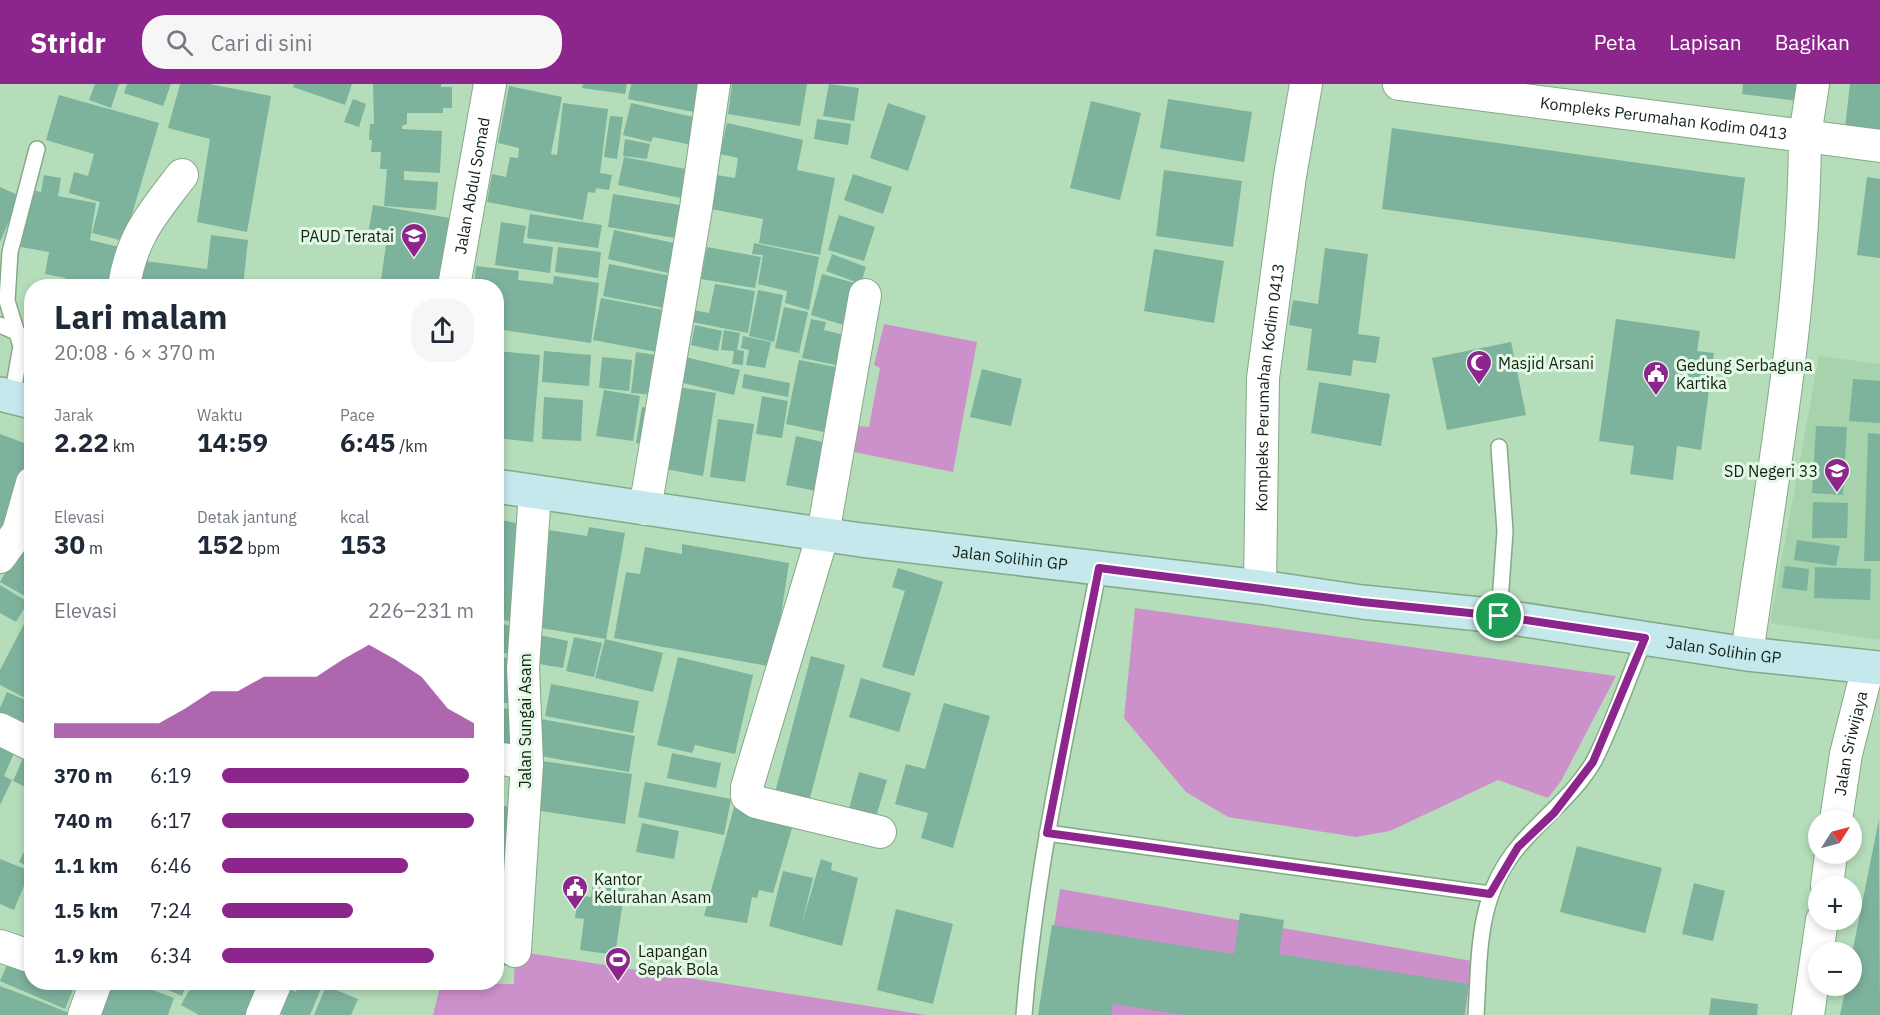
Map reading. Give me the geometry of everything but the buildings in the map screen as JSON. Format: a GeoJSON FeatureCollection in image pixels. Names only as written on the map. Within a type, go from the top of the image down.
{"type":"FeatureCollection","features":[{"type":"Feature","properties":{"kind":"main road","name":"Jalan Solihin GP"},"geometry":{"type":"LineString","coordinates":[[504,487],[824,534],[1260,587],[1362,602],[1499,616],[1747,654],[1874,668]]}},
{"type":"Feature","properties":{"kind":"street","name":"Jalan Abdul Somad"},"geometry":{"type":"LineString","coordinates":[[455,279],[490,84]]}},
{"type":"Feature","properties":{"kind":"street"},"geometry":{"type":"LineString","coordinates":[[645,509],[696,208],[714,84]]}},
{"type":"Feature","properties":{"kind":"street","name":"Kompleks Perumahan Kodim 0413"},"geometry":{"type":"LineString","coordinates":[[1260,587],[1263,378],[1290,176],[1306,84]]}},
{"type":"Feature","properties":{"kind":"street","name":"Kompleks Perumahan Kodim 0413"},"geometry":{"type":"LineString","coordinates":[[1399,84],[1612,98],[1805,136],[1804,217],[1794,308],[1747,654]]}},
{"type":"Feature","properties":{"kind":"street"},"geometry":{"type":"LineString","coordinates":[[1813,84],[1805,136],[1880,147]]}},
{"type":"Feature","properties":{"kind":"street"},"geometry":{"type":"LineString","coordinates":[[124,279],[128,262],[141,228],[182,175]]}},
{"type":"Feature","properties":{"kind":"street"},"geometry":{"type":"LineString","coordinates":[[865,295],[824,534],[747,787],[747,796],[756,802],[880,832]]}},
{"type":"Feature","properties":{"kind":"street","name":"Jalan Sungai Asam"},"geometry":{"type":"LineString","coordinates":[[515,951],[527,763],[523,668],[535,492]]}},
{"type":"Feature","properties":{"kind":"street"},"geometry":{"type":"LineString","coordinates":[[0,557],[24,537]]}},
{"type":"Feature","properties":{"kind":"street","name":"Jalan Sriwijaya"},"geometry":{"type":"LineString","coordinates":[[1838,810],[1846,754],[1874,668]]}},
{"type":"Feature","properties":{"kind":"street"},"geometry":{"type":"LineString","coordinates":[[0,729],[24,741]]}},
{"type":"Feature","properties":{"kind":"street"},"geometry":{"type":"LineString","coordinates":[[504,759],[527,763]]}},
{"type":"Feature","properties":{"kind":"street"},"geometry":{"type":"LineString","coordinates":[[1808,1015],[1821,930]]}},
{"type":"Feature","properties":{"kind":"street"},"geometry":{"type":"LineString","coordinates":[[0,946],[24,954]]}},
{"type":"Feature","properties":{"kind":"street"},"geometry":{"type":"LineString","coordinates":[[84,1015],[93,990]]}},
{"type":"Feature","properties":{"kind":"street"},"geometry":{"type":"LineString","coordinates":[[262,1015],[273,990]]}},
{"type":"Feature","properties":{"kind":"lane"},"geometry":{"type":"LineString","coordinates":[[14,397],[21,357],[18,333],[7,301],[10,252],[37,149]]}},
{"type":"Feature","properties":{"kind":"lane"},"geometry":{"type":"LineString","coordinates":[[0,325],[18,333]]}},
{"type":"Feature","properties":{"kind":"lane"},"geometry":{"type":"LineString","coordinates":[[1499,447],[1505,531],[1499,616]]}},
{"type":"Feature","properties":{"kind":"lane"},"geometry":{"type":"LineString","coordinates":[[1024,1015],[1029,957],[1047,833],[1099,568]]}},
{"type":"Feature","properties":{"kind":"lane"},"geometry":{"type":"LineString","coordinates":[[1476,1015],[1483,916],[1490,894],[1518,847],[1554,813],[1593,762],[1645,638]]}},
{"type":"Feature","properties":{"kind":"lane"},"geometry":{"type":"LineString","coordinates":[[1047,833],[1490,894]]}},
{"type":"Feature","properties":{"kind":"shaded area"},"geometry":{"type":"Polygon","coordinates":[[[884,324],[977,342],[953,472],[854,452],[858,426],[869,427],[880,368],[874,365],[884,324]]]}},
{"type":"Feature","properties":{"kind":"shaded area","name":"SD Negeri 33"},"geometry":{"type":"Polygon","coordinates":[[[1819,356],[1880,364],[1880,640],[1770,623],[1819,356]]]}},
{"type":"Feature","properties":{"kind":"shaded area"},"geometry":{"type":"Polygon","coordinates":[[[1135,608],[1616,676],[1561,781],[1548,798],[1498,780],[1390,831],[1356,837],[1228,817],[1186,792],[1124,718],[1135,608]]]}},
{"type":"Feature","properties":{"kind":"shaded area"},"geometry":{"type":"Polygon","coordinates":[[[1060,889],[1472,961],[1465,1015],[1040,1015],[1060,889]]]}},
{"type":"Feature","properties":{"kind":"shaded area","name":"Lapangan Sepak Bola"},"geometry":{"type":"Polygon","coordinates":[[[515,951],[926,1015],[433,1015],[439,990],[504,990],[504,984],[514,984],[515,951]]]}},
{"type":"Feature","properties":{"kind":"place","name":"PAUD Teratai"},"geometry":{"type":"Point","coordinates":[414,259]}},
{"type":"Feature","properties":{"kind":"place","name":"Masjid Arsani"},"geometry":{"type":"Point","coordinates":[1479,386]}},
{"type":"Feature","properties":{"kind":"place","name":"Gedung Serbaguna Kartika"},"geometry":{"type":"Point","coordinates":[1656,397]}},
{"type":"Feature","properties":{"kind":"place","name":"SD Negeri 33"},"geometry":{"type":"Point","coordinates":[1837,494]}},
{"type":"Feature","properties":{"kind":"place","name":"Kantor Kelurahan Asam"},"geometry":{"type":"Point","coordinates":[575,911]}},
{"type":"Feature","properties":{"kind":"place","name":"Lapangan Sepak Bola"},"geometry":{"type":"Point","coordinates":[618,983]}},
{"type":"Feature","properties":{"kind":"route"},"geometry":{"type":"LineString","coordinates":[[1099,568],[1362,602],[1499,616],[1645,638],[1593,762],[1554,813],[1518,847],[1490,894],[1047,833],[1099,568]]}}]}
